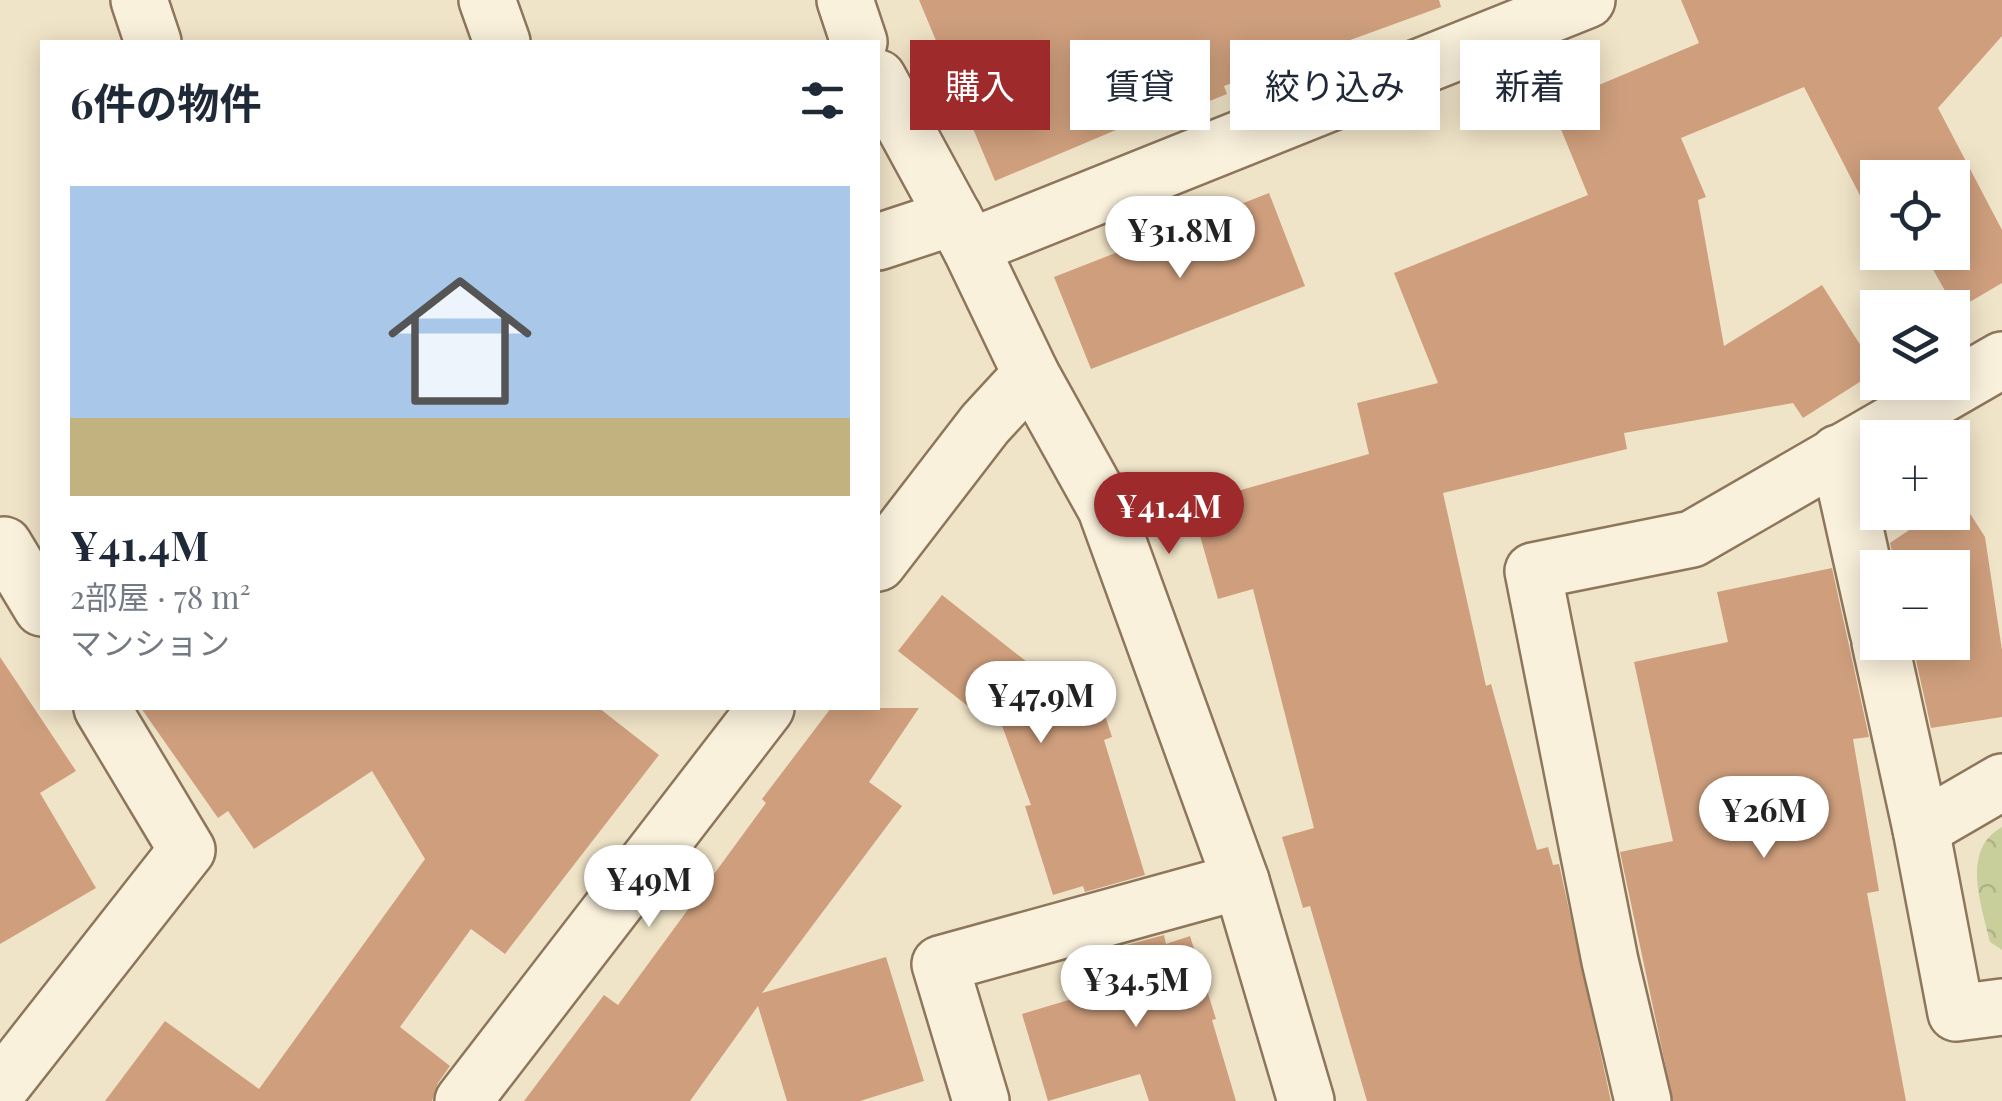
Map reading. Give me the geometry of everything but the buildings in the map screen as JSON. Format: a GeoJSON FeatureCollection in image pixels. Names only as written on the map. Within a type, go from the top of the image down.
{"type":"FeatureCollection","features":[{"type":"Feature","properties":{"kind":"street"},"geometry":{"type":"LineString","coordinates":[[139,0],[152,40]]}},
{"type":"Feature","properties":{"kind":"street"},"geometry":{"type":"LineString","coordinates":[[488,0],[501,40]]}},
{"type":"Feature","properties":{"kind":"street"},"geometry":{"type":"LineString","coordinates":[[845,0],[858,40]]}},
{"type":"Feature","properties":{"kind":"street"},"geometry":{"type":"LineString","coordinates":[[880,242],[962,232],[1587,0]]}},
{"type":"Feature","properties":{"kind":"street"},"geometry":{"type":"LineString","coordinates":[[880,82],[962,232],[1031,374],[1106,509],[1241,881],[1306,1101]]}},
{"type":"Feature","properties":{"kind":"street"},"geometry":{"type":"LineString","coordinates":[[1643,1101],[1610,960],[1532,571],[1692,539],[2002,360]]}},
{"type":"Feature","properties":{"kind":"street"},"geometry":{"type":"LineString","coordinates":[[880,560],[985,424],[1031,374]]}},
{"type":"Feature","properties":{"kind":"street"},"geometry":{"type":"LineString","coordinates":[[1838,454],[1860,552]]}},
{"type":"Feature","properties":{"kind":"street"},"geometry":{"type":"LineString","coordinates":[[16,541],[40,603]]}},
{"type":"Feature","properties":{"kind":"street"},"geometry":{"type":"LineString","coordinates":[[1884,660],[1956,1013],[2002,1007]]}},
{"type":"Feature","properties":{"kind":"street"},"geometry":{"type":"LineString","coordinates":[[0,1088],[187,850],[103,710]]}},
{"type":"Feature","properties":{"kind":"street"},"geometry":{"type":"LineString","coordinates":[[464,1101],[764,710]]}},
{"type":"Feature","properties":{"kind":"street"},"geometry":{"type":"LineString","coordinates":[[1921,829],[2002,782]]}},
{"type":"Feature","properties":{"kind":"street"},"geometry":{"type":"LineString","coordinates":[[981,1101],[940,964],[1241,881]]}},
{"type":"Feature","properties":{"kind":"green space"},"geometry":{"type":"Polygon","coordinates":[[[2002,827],[2002,950],[1990,942],[1977,879],[1981,849],[2002,827]]]}}]}
